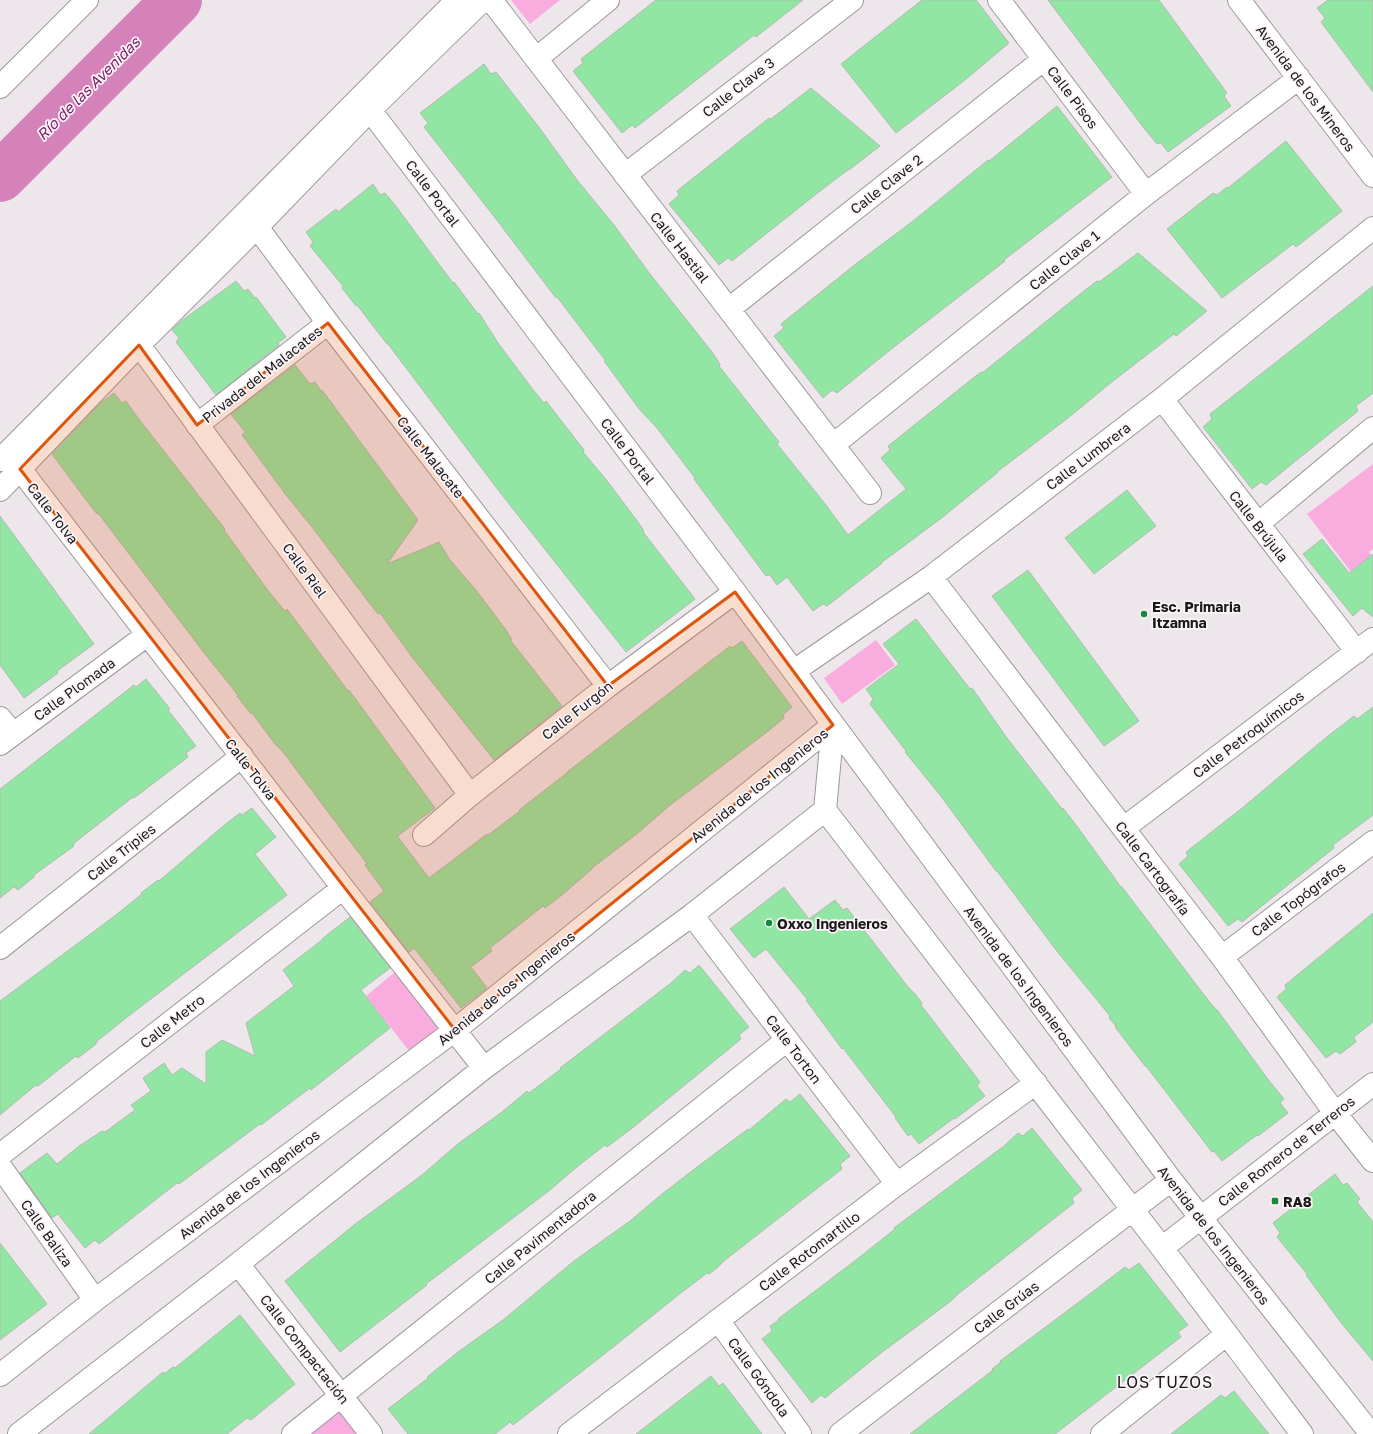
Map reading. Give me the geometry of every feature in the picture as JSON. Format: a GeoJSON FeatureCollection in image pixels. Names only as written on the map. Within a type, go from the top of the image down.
{"type":"FeatureCollection","features":[{"type":"Feature","properties":{"kind":"street"},"geometry":{"type":"LineString","coordinates":[[0,87],[87,0]]}},
{"type":"Feature","properties":{"kind":"street"},"geometry":{"type":"LineString","coordinates":[[0,490],[20,469],[133,338],[457,0]]}},
{"type":"Feature","properties":{"kind":"street"},"geometry":{"type":"LineString","coordinates":[[0,460],[133,338],[257,228],[370,110],[483,0]]}},
{"type":"Feature","properties":{"kind":"street","name":"Calle Hastial"},"geometry":{"type":"LineString","coordinates":[[491,0],[870,493]]}},
{"type":"Feature","properties":{"kind":"street"},"geometry":{"type":"LineString","coordinates":[[536,59],[608,0]]}},
{"type":"Feature","properties":{"kind":"street","name":"Calle Clave 3"},"geometry":{"type":"LineString","coordinates":[[625,174],[852,0]]}},
{"type":"Feature","properties":{"kind":"street","name":"Calle Pisos"},"geometry":{"type":"LineString","coordinates":[[999,0],[1146,194]]}},
{"type":"Feature","properties":{"kind":"street","name":"Avenida de los Mineros"},"geometry":{"type":"LineString","coordinates":[[1244,2],[1373,176]]}},
{"type":"Feature","properties":{"kind":"street","name":"Calle Clave 2"},"geometry":{"type":"LineString","coordinates":[[729,309],[1044,59]]}},
{"type":"Feature","properties":{"kind":"street","name":"Calle Clave 1"},"geometry":{"type":"LineString","coordinates":[[832,445],[1146,194],[1299,78]]}},
{"type":"Feature","properties":{"kind":"street","name":"Calle Portal"},"geometry":{"type":"LineString","coordinates":[[370,110],[735,592],[833,725]]}},
{"type":"Feature","properties":{"kind":"street","name":"Calle Malacate"},"geometry":{"type":"LineString","coordinates":[[257,228],[328,323],[608,686]]}},
{"type":"Feature","properties":{"kind":"street","name":"Calle Lumbrera"},"geometry":{"type":"LineString","coordinates":[[794,671],[931,576],[1162,399],[1373,228]]}},
{"type":"Feature","properties":{"kind":"street","name":"Privada del Malacates"},"geometry":{"type":"LineString","coordinates":[[197,425],[328,323]]}},
{"type":"Feature","properties":{"kind":"street","name":"Calle Riel"},"geometry":{"type":"LineString","coordinates":[[133,338],[470,795]]}},
{"type":"Feature","properties":{"kind":"street","name":"Calle Brújula"},"geometry":{"type":"LineString","coordinates":[[1162,399],[1258,524],[1365,646]]}},
{"type":"Feature","properties":{"kind":"street"},"geometry":{"type":"LineString","coordinates":[[1258,524],[1373,428]]}},
{"type":"Feature","properties":{"kind":"street","name":"Calle Tolva"},"geometry":{"type":"LineString","coordinates":[[20,469],[147,635],[484,1068]]}},
{"type":"Feature","properties":{"kind":"street","name":"Calle Cartografía"},"geometry":{"type":"LineString","coordinates":[[931,576],[1222,957],[1335,1113],[1373,1161]]}},
{"type":"Feature","properties":{"kind":"street","name":"Calle Furgón"},"geometry":{"type":"LineString","coordinates":[[424,835],[470,795],[608,686],[735,592]]}},
{"type":"Feature","properties":{"kind":"street","name":"Calle Plomada"},"geometry":{"type":"LineString","coordinates":[[4,732],[147,635]]}},
{"type":"Feature","properties":{"kind":"street","name":"Calle Petroquímicos"},"geometry":{"type":"LineString","coordinates":[[1124,828],[1365,646]]}},
{"type":"Feature","properties":{"kind":"street"},"geometry":{"type":"LineString","coordinates":[[833,725],[825,810],[1036,1083],[1302,1434]]}},
{"type":"Feature","properties":{"kind":"street","name":"Avenida de los Ingenieros"},"geometry":{"type":"LineString","coordinates":[[0,1375],[95,1300],[455,1030],[833,725],[1171,1180],[1371,1434]]}},
{"type":"Feature","properties":{"kind":"street","name":"Calle Tripies"},"geometry":{"type":"LineString","coordinates":[[0,948],[242,756]]}},
{"type":"Feature","properties":{"kind":"street"},"geometry":{"type":"LineString","coordinates":[[19,1434],[238,1264],[484,1068],[692,914],[825,810]]}},
{"type":"Feature","properties":{"kind":"street","name":"Calle Topógrafos"},"geometry":{"type":"LineString","coordinates":[[1222,957],[1373,842]]}},
{"type":"Feature","properties":{"kind":"street","name":"Calle Metro"},"geometry":{"type":"LineString","coordinates":[[0,1155],[343,888]]}},
{"type":"Feature","properties":{"kind":"street","name":"Calle Torton"},"geometry":{"type":"LineString","coordinates":[[692,914],[897,1184]]}},
{"type":"Feature","properties":{"kind":"street","name":"Calle Pavimentadora"},"geometry":{"type":"LineString","coordinates":[[293,1434],[787,1040]]}},
{"type":"Feature","properties":{"kind":"street","name":"Calle Rotomartillo"},"geometry":{"type":"LineString","coordinates":[[583,1430],[718,1320],[897,1184],[1036,1083]]}},
{"type":"Feature","properties":{"kind":"street","name":"Calle Romero de Terreros"},"geometry":{"type":"LineString","coordinates":[[1162,1248],[1373,1084]]}},
{"type":"Feature","properties":{"kind":"street","name":"Calle Baliza"},"geometry":{"type":"LineString","coordinates":[[0,1166],[95,1300]]}},
{"type":"Feature","properties":{"kind":"street","name":"Calle Grúas"},"geometry":{"type":"LineString","coordinates":[[840,1434],[1171,1180]]}},
{"type":"Feature","properties":{"kind":"street","name":"Calle Compactación"},"geometry":{"type":"LineString","coordinates":[[238,1264],[371,1434]]}},
{"type":"Feature","properties":{"kind":"street","name":"Calle Góndola"},"geometry":{"type":"LineString","coordinates":[[718,1320],[800,1434]]}},
{"type":"Feature","properties":{"kind":"street"},"geometry":{"type":"LineString","coordinates":[[1102,1434],[1227,1334]]}},
{"type":"Feature","properties":{"kind":"highlighted area"},"geometry":{"type":"Polygon","coordinates":[[[328,323],[608,686],[735,592],[833,725],[455,1030],[20,469],[139,345],[197,425],[328,323]]]}},
{"type":"Feature","properties":{"kind":"shaded area"},"geometry":{"type":"Polygon","coordinates":[[[511,0],[560,0],[530,24],[511,0]]]}},
{"type":"Feature","properties":{"kind":"shaded area"},"geometry":{"type":"Polygon","coordinates":[[[1373,464],[1373,549],[1369,552],[1373,557],[1373,601],[1307,514],[1373,464]]]}},
{"type":"Feature","properties":{"kind":"shaded area"},"geometry":{"type":"Polygon","coordinates":[[[876,640],[895,665],[842,704],[824,678],[876,640]]]}},
{"type":"Feature","properties":{"kind":"shaded area"},"geometry":{"type":"Polygon","coordinates":[[[401,967],[455,1030],[417,1061],[366,996],[401,967]]]}},
{"type":"Feature","properties":{"kind":"shaded area"},"geometry":{"type":"Polygon","coordinates":[[[338,1408],[357,1434],[308,1434],[338,1408]]]}},
{"type":"Feature","properties":{"kind":"building"},"geometry":{"type":"Polygon","coordinates":[[[656,0],[803,0],[756,37],[754,35],[635,128],[632,125],[622,133],[573,71],[583,63],[581,59],[656,0]]]}},
{"type":"Feature","properties":{"kind":"building"},"geometry":{"type":"Polygon","coordinates":[[[922,0],[976,0],[1009,43],[965,80],[896,133],[841,64],[922,0]]]}},
{"type":"Feature","properties":{"kind":"building"},"geometry":{"type":"Polygon","coordinates":[[[1048,0],[1159,0],[1227,93],[1224,96],[1231,106],[1168,152],[1161,143],[1157,144],[1143,127],[1048,0]]]}},
{"type":"Feature","properties":{"kind":"building"},"geometry":{"type":"Polygon","coordinates":[[[1328,0],[1373,0],[1373,92],[1321,22],[1325,18],[1317,8],[1328,0]]]}},
{"type":"Feature","properties":{"kind":"building"},"geometry":{"type":"Polygon","coordinates":[[[484,64],[491,74],[496,72],[541,130],[577,180],[614,225],[650,274],[712,352],[720,364],[719,366],[779,442],[777,444],[848,535],[906,489],[881,458],[890,450],[888,446],[1097,281],[1099,282],[1138,253],[1207,311],[1176,336],[1174,334],[1113,381],[1068,418],[997,472],[944,516],[827,606],[823,604],[813,611],[787,577],[777,585],[770,575],[766,576],[657,428],[640,410],[604,361],[605,360],[557,297],[556,298],[424,127],[428,123],[420,113],[484,64]]]}},
{"type":"Feature","properties":{"kind":"building"},"geometry":{"type":"Polygon","coordinates":[[[811,88],[880,146],[820,191],[732,261],[728,258],[719,265],[669,204],[679,195],[677,191],[769,118],[771,119],[811,88]]]}},
{"type":"Feature","properties":{"kind":"building"},"geometry":{"type":"Polygon","coordinates":[[[1057,106],[1112,177],[1004,260],[1005,261],[837,393],[832,390],[823,398],[774,336],[784,328],[781,324],[1057,106]]]}},
{"type":"Feature","properties":{"kind":"building"},"geometry":{"type":"Polygon","coordinates":[[[1286,141],[1342,211],[1296,247],[1293,244],[1222,298],[1167,229],[1213,193],[1217,195],[1227,187],[1228,188],[1286,141]]]}},
{"type":"Feature","properties":{"kind":"building"},"geometry":{"type":"Polygon","coordinates":[[[373,184],[380,195],[385,193],[395,205],[453,283],[454,282],[478,314],[479,313],[498,343],[534,391],[544,403],[546,401],[584,450],[583,452],[608,482],[638,522],[644,531],[643,532],[695,599],[626,652],[502,495],[388,344],[342,288],[343,286],[310,246],[313,242],[306,232],[336,209],[338,212],[373,184]]]}},
{"type":"Feature","properties":{"kind":"building"},"geometry":{"type":"Polygon","coordinates":[[[236,281],[244,291],[248,289],[255,298],[256,297],[286,337],[278,343],[279,345],[216,395],[176,342],[179,338],[172,330],[180,322],[236,281]]]}},
{"type":"Feature","properties":{"kind":"building"},"geometry":{"type":"Polygon","coordinates":[[[1373,286],[1373,393],[1356,406],[1358,411],[1266,485],[1261,482],[1252,489],[1203,427],[1212,419],[1210,414],[1373,286]]]}},
{"type":"Feature","properties":{"kind":"building"},"geometry":{"type":"Polygon","coordinates":[[[295,365],[310,384],[315,382],[321,391],[322,390],[418,520],[387,564],[439,542],[450,560],[476,590],[506,630],[512,640],[511,641],[562,706],[494,760],[412,657],[380,613],[378,614],[370,604],[286,495],[242,435],[245,432],[231,414],[295,365]]]}},
{"type":"Feature","properties":{"kind":"building"},"geometry":{"type":"Polygon","coordinates":[[[114,393],[122,403],[126,401],[225,529],[224,530],[269,592],[285,611],[287,609],[348,691],[349,690],[435,808],[398,837],[429,878],[520,811],[519,810],[567,772],[730,646],[732,648],[742,641],[792,707],[783,715],[784,718],[767,732],[669,806],[638,833],[592,868],[562,895],[545,908],[543,906],[490,948],[492,951],[471,967],[487,988],[461,1008],[414,948],[409,952],[370,902],[384,891],[365,865],[367,864],[283,752],[237,696],[238,695],[98,513],[97,514],[89,504],[52,454],[102,402],[114,393]]]}},
{"type":"Feature","properties":{"kind":"building"},"geometry":{"type":"Polygon","coordinates":[[[1127,490],[1156,526],[1094,574],[1065,538],[1127,490]]]}},
{"type":"Feature","properties":{"kind":"building"},"geometry":{"type":"Polygon","coordinates":[[[0,516],[94,644],[57,671],[58,673],[24,698],[0,665],[0,516]]]}},
{"type":"Feature","properties":{"kind":"building"},"geometry":{"type":"Polygon","coordinates":[[[1322,539],[1349,573],[1373,554],[1373,617],[1362,608],[1353,616],[1303,554],[1322,539]]]}},
{"type":"Feature","properties":{"kind":"building"},"geometry":{"type":"Polygon","coordinates":[[[1028,570],[1139,721],[1104,746],[992,596],[1028,570]]]}},
{"type":"Feature","properties":{"kind":"building"},"geometry":{"type":"Polygon","coordinates":[[[916,619],[970,689],[972,688],[1007,738],[1062,809],[1063,808],[1121,887],[1211,1004],[1218,1011],[1284,1099],[1280,1103],[1288,1113],[1222,1161],[1214,1151],[1212,1152],[1145,1066],[1115,1027],[1116,1026],[1109,1018],[1110,1016],[1056,950],[870,704],[873,699],[866,689],[899,664],[883,644],[916,619]]]}},
{"type":"Feature","properties":{"kind":"building"},"geometry":{"type":"Polygon","coordinates":[[[146,679],[170,709],[168,710],[196,746],[186,753],[188,757],[134,798],[133,797],[73,844],[74,846],[34,875],[34,877],[18,890],[14,887],[0,898],[0,789],[134,685],[136,687],[146,679]]]}},
{"type":"Feature","properties":{"kind":"building"},"geometry":{"type":"Polygon","coordinates":[[[1373,707],[1373,815],[1333,845],[1334,848],[1242,922],[1238,919],[1228,926],[1179,864],[1188,856],[1186,852],[1241,809],[1323,740],[1354,716],[1357,719],[1373,707]]]}},
{"type":"Feature","properties":{"kind":"building"},"geometry":{"type":"Polygon","coordinates":[[[252,808],[276,837],[255,854],[287,895],[126,1018],[78,1058],[76,1056],[38,1086],[36,1085],[0,1115],[0,1001],[112,918],[142,894],[141,893],[158,880],[159,881],[240,813],[242,815],[252,808]]]}},
{"type":"Feature","properties":{"kind":"building"},"geometry":{"type":"Polygon","coordinates":[[[784,887],[809,919],[835,900],[843,910],[847,908],[922,1003],[921,1005],[980,1082],[977,1086],[985,1096],[919,1144],[911,1134],[908,1136],[895,1118],[896,1117],[843,1048],[842,1049],[806,1000],[807,999],[766,949],[754,958],[730,929],[784,887]]]}},
{"type":"Feature","properties":{"kind":"building"},"geometry":{"type":"Polygon","coordinates":[[[1373,913],[1373,1022],[1354,1037],[1356,1042],[1340,1054],[1336,1051],[1326,1058],[1277,997],[1286,989],[1285,985],[1373,913]]]}},
{"type":"Feature","properties":{"kind":"building"},"geometry":{"type":"Polygon","coordinates":[[[350,917],[390,968],[361,990],[390,1028],[311,1090],[310,1088],[179,1184],[177,1183],[99,1244],[95,1240],[85,1248],[58,1214],[52,1218],[20,1173],[47,1153],[57,1164],[79,1146],[102,1131],[105,1132],[135,1110],[131,1105],[151,1091],[143,1078],[164,1063],[172,1075],[182,1068],[206,1084],[206,1052],[222,1040],[255,1056],[246,1023],[294,986],[283,970],[350,917]]]}},
{"type":"Feature","properties":{"kind":"building"},"geometry":{"type":"Polygon","coordinates":[[[699,965],[749,1027],[739,1035],[741,1039],[631,1129],[607,1147],[605,1145],[550,1190],[426,1284],[427,1285],[340,1352],[285,1281],[354,1225],[422,1175],[459,1143],[502,1112],[527,1091],[529,1093],[561,1069],[560,1068],[671,983],[685,970],[690,973],[699,965]]]}},
{"type":"Feature","properties":{"kind":"building"},"geometry":{"type":"Polygon","coordinates":[[[800,1094],[850,1156],[840,1164],[842,1169],[725,1260],[717,1268],[709,1274],[707,1273],[677,1296],[513,1425],[510,1422],[495,1434],[408,1434],[388,1409],[428,1378],[427,1377],[458,1352],[503,1320],[574,1261],[630,1221],[701,1164],[748,1129],[749,1130],[786,1099],[790,1102],[800,1094]]]}},
{"type":"Feature","properties":{"kind":"building"},"geometry":{"type":"Polygon","coordinates":[[[1032,1128],[1082,1190],[1072,1198],[1074,1203],[951,1301],[881,1353],[825,1398],[821,1395],[812,1403],[762,1339],[772,1331],[770,1326],[856,1260],[895,1229],[894,1228],[1004,1146],[1018,1133],[1023,1136],[1032,1128]]]}},
{"type":"Feature","properties":{"kind":"building"},"geometry":{"type":"Polygon","coordinates":[[[1335,1174],[1343,1185],[1347,1183],[1360,1199],[1357,1202],[1373,1222],[1373,1361],[1342,1324],[1306,1275],[1307,1274],[1277,1237],[1280,1233],[1273,1223],[1335,1174]]]}},
{"type":"Feature","properties":{"kind":"building"},"geometry":{"type":"Polygon","coordinates":[[[0,1243],[47,1304],[0,1340],[0,1243]]]}},
{"type":"Feature","properties":{"kind":"building"},"geometry":{"type":"Polygon","coordinates":[[[1139,1263],[1188,1325],[1178,1332],[1181,1337],[1055,1434],[910,1434],[993,1370],[992,1369],[1001,1362],[1000,1361],[1125,1267],[1129,1270],[1139,1263]]]}},
{"type":"Feature","properties":{"kind":"building"},"geometry":{"type":"Polygon","coordinates":[[[240,1315],[295,1384],[251,1420],[247,1418],[227,1434],[89,1434],[163,1372],[164,1374],[173,1367],[175,1368],[240,1315]]]}},
{"type":"Feature","properties":{"kind":"building"},"geometry":{"type":"Polygon","coordinates":[[[711,1376],[719,1386],[723,1383],[762,1434],[636,1434],[711,1376]]]}},
{"type":"Feature","properties":{"kind":"building"},"geometry":{"type":"Polygon","coordinates":[[[1234,1391],[1269,1434],[1171,1434],[1221,1395],[1225,1398],[1234,1391]]]}},
{"type":"Feature","properties":{"kind":"waterway","name":"Río de las Avenidas"},"geometry":{"type":"LineString","coordinates":[[0,177],[177,0]]}},
{"type":"Feature","properties":{"kind":"place","name":"Esc. Primaria Itzamna"},"geometry":{"type":"Point","coordinates":[1144,614]}},
{"type":"Feature","properties":{"kind":"place","name":"Oxxo Ingenieros"},"geometry":{"type":"Point","coordinates":[769,923]}},
{"type":"Feature","properties":{"kind":"place","name":"RA8"},"geometry":{"type":"Point","coordinates":[1275,1201]}},
{"type":"Feature","properties":{"kind":"district","name":"LOS TUZOS"},"geometry":{"type":"Point","coordinates":[1165,1382]}}]}
